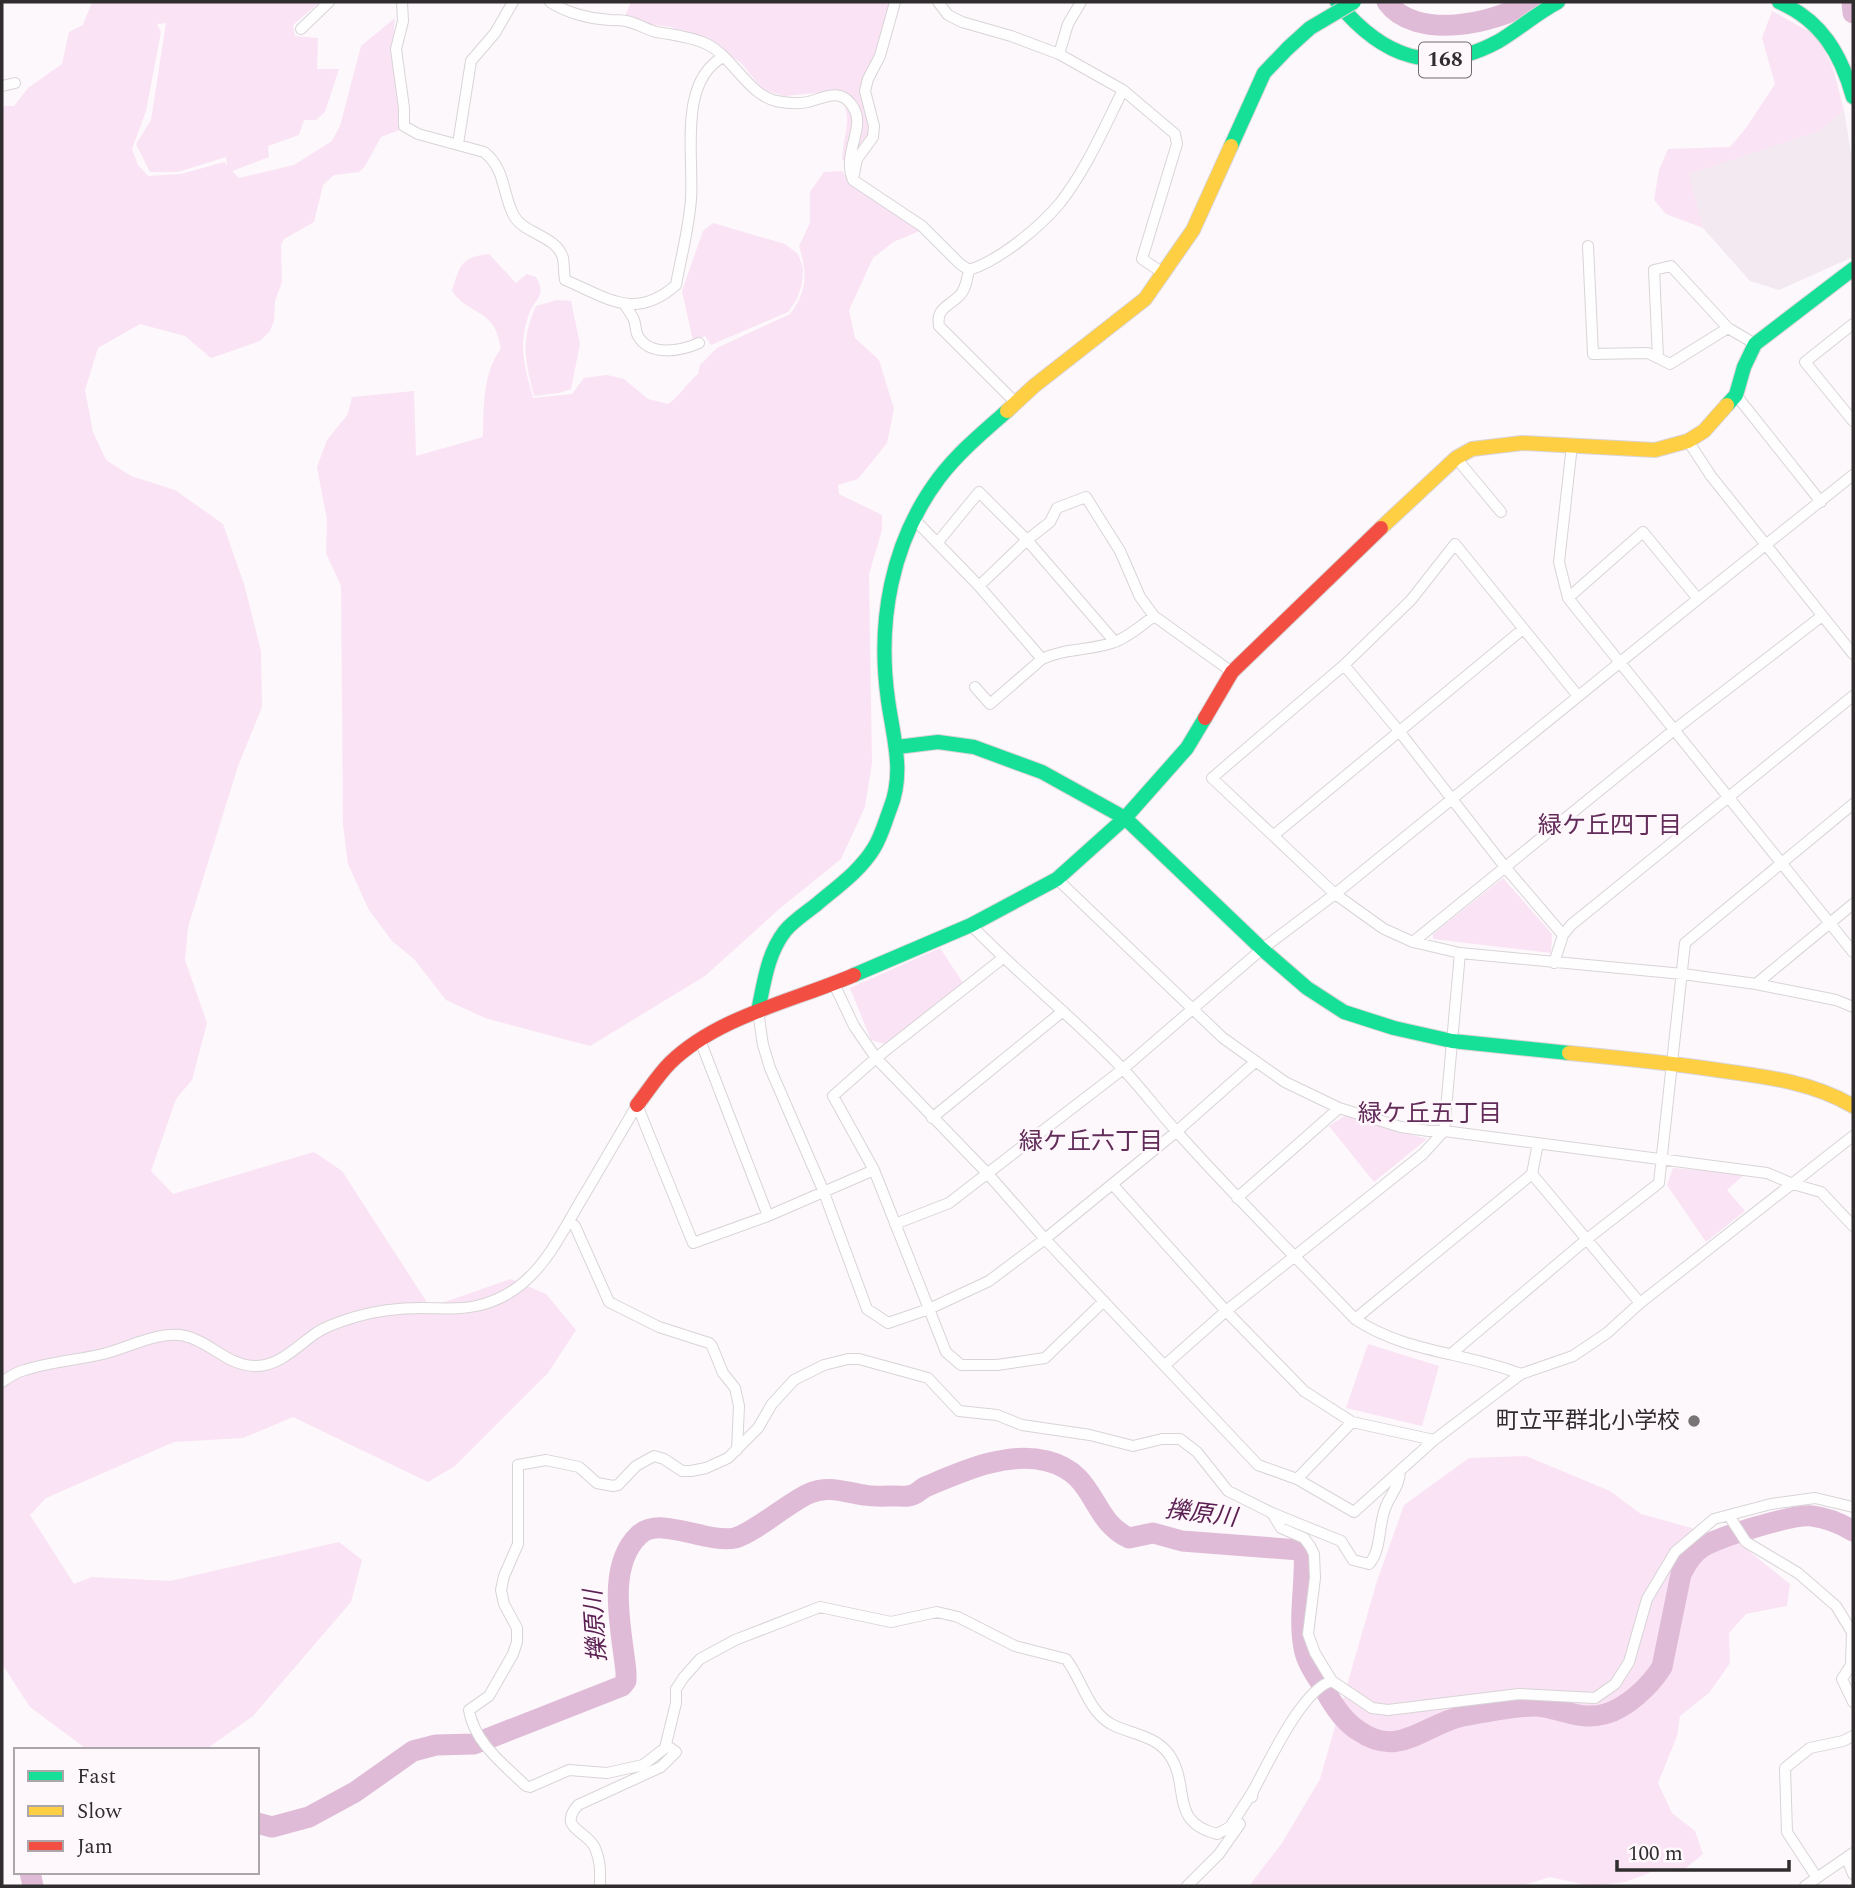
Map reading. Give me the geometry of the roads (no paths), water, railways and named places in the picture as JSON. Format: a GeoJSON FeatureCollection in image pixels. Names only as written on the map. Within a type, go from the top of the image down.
{"type":"FeatureCollection","features":[{"type":"Feature","properties":{"kind":"main road","name":"168"},"geometry":{"type":"LineString","coordinates":[[1337,2],[1362,31],[1380,45],[1418,60],[1442,60],[1482,50],[1546,7],[1558,2]]}},
{"type":"Feature","properties":{"kind":"main road"},"geometry":{"type":"LineString","coordinates":[[758,1011],[768,964],[785,931],[861,866],[875,847],[889,814],[898,780],[897,747],[888,701],[883,652],[884,625],[895,568],[914,519],[940,477],[969,445],[1034,386],[1145,299],[1193,230],[1264,73],[1310,29],[1354,2]]}},
{"type":"Feature","properties":{"kind":"main road"},"geometry":{"type":"LineString","coordinates":[[1779,2],[1803,14],[1823,31],[1837,53],[1853,97]]}},
{"type":"Feature","properties":{"kind":"main road"},"geometry":{"type":"LineString","coordinates":[[637,1105],[670,1063],[700,1040],[758,1011],[834,984],[971,925],[1057,878],[1125,818],[1187,748],[1232,672],[1456,458],[1472,449],[1522,443],[1656,450],[1688,441],[1704,431],[1736,395],[1744,367],[1755,344],[1853,269]]}},
{"type":"Feature","properties":{"kind":"main road"},"geometry":{"type":"LineString","coordinates":[[897,747],[938,742],[974,747],[1042,772],[1125,818],[1262,949],[1307,988],[1344,1012],[1394,1028],[1452,1041],[1671,1063],[1761,1076],[1805,1085],[1836,1096],[1853,1106]]}},
{"type":"Feature","properties":{"kind":"street"},"geometry":{"type":"LineString","coordinates":[[301,29],[329,2]]}},
{"type":"Feature","properties":{"kind":"street"},"geometry":{"type":"LineString","coordinates":[[402,2],[403,21],[396,49],[404,125],[418,134],[484,152],[493,159],[499,169],[512,214],[524,226],[554,245],[562,256],[565,280],[625,305],[647,303],[661,298],[676,285],[691,199],[690,134],[693,102],[702,76],[708,67],[723,57]]}},
{"type":"Feature","properties":{"kind":"street"},"geometry":{"type":"LineString","coordinates":[[458,144],[471,61],[495,33],[513,2]]}},
{"type":"Feature","properties":{"kind":"street"},"geometry":{"type":"LineString","coordinates":[[550,2],[567,12],[622,20],[655,32],[704,42],[765,97],[777,101],[806,102],[833,94],[843,95],[853,105],[858,127],[848,168],[853,180],[922,226],[960,264],[970,270]]}},
{"type":"Feature","properties":{"kind":"street"},"geometry":{"type":"LineString","coordinates":[[853,180],[858,159],[873,137],[865,91],[880,56],[895,2]]}},
{"type":"Feature","properties":{"kind":"street"},"geometry":{"type":"LineString","coordinates":[[938,2],[948,15],[962,22],[1059,54],[1123,90],[1175,134],[1177,144],[1142,259],[1163,273]]}},
{"type":"Feature","properties":{"kind":"street"},"geometry":{"type":"LineString","coordinates":[[1059,54],[1068,24],[1082,2]]}},
{"type":"Feature","properties":{"kind":"street"},"geometry":{"type":"LineString","coordinates":[[2,86],[15,83]]}},
{"type":"Feature","properties":{"kind":"street"},"geometry":{"type":"LineString","coordinates":[[970,270],[991,262],[1059,203],[1081,170],[1123,90]]}},
{"type":"Feature","properties":{"kind":"street"},"geometry":{"type":"LineString","coordinates":[[1588,246],[1592,354],[1648,353],[1670,364],[1728,328]]}},
{"type":"Feature","properties":{"kind":"street"},"geometry":{"type":"LineString","coordinates":[[1658,358],[1654,270],[1671,266],[1728,328],[1755,344]]}},
{"type":"Feature","properties":{"kind":"street"},"geometry":{"type":"LineString","coordinates":[[970,270],[959,296],[940,311],[939,326],[1016,403]]}},
{"type":"Feature","properties":{"kind":"street"},"geometry":{"type":"LineString","coordinates":[[625,305],[634,320],[637,335],[645,344],[661,350],[682,351],[699,344]]}},
{"type":"Feature","properties":{"kind":"street"},"geometry":{"type":"LineString","coordinates":[[1853,324],[1805,362],[1853,421]]}},
{"type":"Feature","properties":{"kind":"street"},"geometry":{"type":"LineString","coordinates":[[1736,395],[1821,502]]}},
{"type":"Feature","properties":{"kind":"street"},"geometry":{"type":"LineString","coordinates":[[1688,441],[1711,476],[1853,654]]}},
{"type":"Feature","properties":{"kind":"street"},"geometry":{"type":"LineString","coordinates":[[1572,445],[1559,562],[1569,598],[1853,952]]}},
{"type":"Feature","properties":{"kind":"street"},"geometry":{"type":"LineString","coordinates":[[1456,458],[1501,512]]}},
{"type":"Feature","properties":{"kind":"street"},"geometry":{"type":"LineString","coordinates":[[895,1224],[949,1203],[1123,1069],[1262,949],[1335,894],[1853,475]]}},
{"type":"Feature","properties":{"kind":"street"},"geometry":{"type":"LineString","coordinates":[[938,542],[979,492],[1027,540],[1115,642]]}},
{"type":"Feature","properties":{"kind":"street"},"geometry":{"type":"LineString","coordinates":[[979,586],[1050,522],[1057,508],[1086,497],[1120,551],[1140,597],[1153,616],[1232,672]]}},
{"type":"Feature","properties":{"kind":"street"},"geometry":{"type":"LineString","coordinates":[[914,519],[979,586],[1042,659]]}},
{"type":"Feature","properties":{"kind":"street"},"geometry":{"type":"LineString","coordinates":[[1569,598],[1643,532],[1698,599]]}},
{"type":"Feature","properties":{"kind":"street"},"geometry":{"type":"LineString","coordinates":[[1578,696],[1455,544],[1411,600],[1344,665],[1212,778],[1335,894],[1384,929],[1413,942],[1460,953],[1683,974],[1756,984],[1836,1000],[1853,1007]]}},
{"type":"Feature","properties":{"kind":"street"},"geometry":{"type":"LineString","coordinates":[[975,687],[990,704],[1042,659],[1058,651],[1115,642],[1153,616]]}},
{"type":"Feature","properties":{"kind":"street"},"geometry":{"type":"LineString","coordinates":[[1413,942],[1674,730],[1822,616]]}},
{"type":"Feature","properties":{"kind":"street"},"geometry":{"type":"LineString","coordinates":[[1273,835],[1523,629]]}},
{"type":"Feature","properties":{"kind":"street"},"geometry":{"type":"LineString","coordinates":[[1344,665],[1505,867],[1563,935]]}},
{"type":"Feature","properties":{"kind":"street"},"geometry":{"type":"LineString","coordinates":[[1554,963],[1563,935],[1571,925],[1853,696]]}},
{"type":"Feature","properties":{"kind":"street"},"geometry":{"type":"LineString","coordinates":[[1451,1354],[1658,1183],[1685,943],[1853,804]]}},
{"type":"Feature","properties":{"kind":"street"},"geometry":{"type":"LineString","coordinates":[[1057,878],[1223,1038],[1284,1082],[1339,1108],[1401,1127],[1768,1173],[1821,1192],[1853,1226]]}},
{"type":"Feature","properties":{"kind":"street"},"geometry":{"type":"LineString","coordinates":[[1756,984],[1853,904]]}},
{"type":"Feature","properties":{"kind":"street"},"geometry":{"type":"LineString","coordinates":[[971,925],[1123,1069],[1237,1198],[1355,1319],[1376,1333],[1406,1344],[1494,1363],[1521,1374]]}},
{"type":"Feature","properties":{"kind":"street"},"geometry":{"type":"LineString","coordinates":[[1165,1365],[1226,1311],[1423,1154],[1444,1131],[1460,953]]}},
{"type":"Feature","properties":{"kind":"street"},"geometry":{"type":"LineString","coordinates":[[1003,958],[876,1058],[833,1096],[874,1170],[946,1352],[961,1365],[997,1365],[1045,1358],[1104,1301]]}},
{"type":"Feature","properties":{"kind":"street"},"geometry":{"type":"LineString","coordinates":[[834,984],[854,1026],[876,1058],[988,1174],[1045,1240],[1258,1465],[1297,1479],[1354,1512],[1434,1440],[1521,1374],[1573,1356],[1607,1333],[1640,1303],[1853,1136]]}},
{"type":"Feature","properties":{"kind":"street"},"geometry":{"type":"LineString","coordinates":[[758,1011],[763,1045],[771,1068],[823,1190],[867,1309],[888,1323],[929,1309],[989,1281],[1113,1185],[1255,1062]]}},
{"type":"Feature","properties":{"kind":"street"},"geometry":{"type":"LineString","coordinates":[[932,1118],[1063,1011]]}},
{"type":"Feature","properties":{"kind":"street"},"geometry":{"type":"LineString","coordinates":[[700,1040],[768,1216]]}},
{"type":"Feature","properties":{"kind":"street"},"geometry":{"type":"LineString","coordinates":[[637,1105],[693,1243],[768,1216],[874,1170]]}},
{"type":"Feature","properties":{"kind":"street"},"geometry":{"type":"LineString","coordinates":[[2,1382],[23,1370],[105,1353],[161,1335],[177,1334],[201,1342],[228,1359],[257,1366],[269,1364],[286,1355],[333,1324],[357,1316],[391,1309],[473,1307],[492,1303],[511,1292],[545,1261],[570,1223],[637,1105]]}},
{"type":"Feature","properties":{"kind":"street"},"geometry":{"type":"LineString","coordinates":[[1237,1198],[1339,1108]]}},
{"type":"Feature","properties":{"kind":"street"},"geometry":{"type":"LineString","coordinates":[[1355,1319],[1532,1174],[1538,1143]]}},
{"type":"Feature","properties":{"kind":"street"},"geometry":{"type":"LineString","coordinates":[[1532,1174],[1640,1303]]}},
{"type":"Feature","properties":{"kind":"street"},"geometry":{"type":"LineString","coordinates":[[1113,1185],[1226,1311],[1304,1391],[1352,1422],[1434,1440]]}},
{"type":"Feature","properties":{"kind":"street"},"geometry":{"type":"LineString","coordinates":[[570,1223],[575,1226],[609,1302],[659,1327],[712,1346],[723,1373],[736,1388],[739,1406],[737,1450]]}},
{"type":"Feature","properties":{"kind":"street"},"geometry":{"type":"LineString","coordinates":[[1325,1684],[1299,1709],[1230,1827],[1217,1834],[1201,1829],[1190,1819],[1183,1805],[1177,1767],[1168,1753],[1142,1735],[1111,1724],[1098,1713],[1086,1697],[1066,1659],[1015,1646],[958,1618],[937,1612],[891,1622],[820,1607],[735,1640],[701,1659],[676,1689],[676,1703],[665,1748],[643,1765],[607,1773],[569,1770],[530,1787],[526,1786],[493,1754],[471,1725],[469,1710],[489,1696],[517,1642],[517,1628],[504,1604],[501,1590],[518,1544],[518,1465],[546,1460],[579,1467],[597,1482],[612,1486],[618,1485],[636,1466],[653,1456],[664,1459],[682,1471],[706,1468],[728,1458],[737,1450],[758,1428],[772,1404],[794,1380],[824,1365],[859,1359],[928,1378],[959,1411],[997,1415],[1022,1425],[1090,1434],[1133,1446],[1163,1439],[1180,1439],[1196,1452],[1228,1491],[1272,1513],[1341,1541],[1353,1560],[1369,1564],[1375,1557],[1383,1515],[1400,1481],[1400,1471]]}},
{"type":"Feature","properties":{"kind":"street"},"geometry":{"type":"LineString","coordinates":[[1297,1479],[1352,1422]]}},
{"type":"Feature","properties":{"kind":"street"},"geometry":{"type":"LineString","coordinates":[[1272,1513],[1281,1528],[1304,1538],[1314,1554],[1315,1578],[1308,1634],[1325,1684],[1372,1708],[1388,1710],[1519,1695],[1595,1698],[1615,1684],[1629,1662],[1647,1599],[1675,1552],[1714,1519],[1771,1504],[1815,1498],[1853,1507]]}},
{"type":"Feature","properties":{"kind":"street"},"geometry":{"type":"LineString","coordinates":[[1729,1516],[1744,1539],[1798,1573],[1836,1606],[1852,1632],[1851,1665],[1842,1679],[1853,1702]]}},
{"type":"Feature","properties":{"kind":"street"},"geometry":{"type":"LineString","coordinates":[[1817,1878],[1787,1832],[1785,1768],[1810,1748],[1843,1741],[1853,1736]]}},
{"type":"Feature","properties":{"kind":"street"},"geometry":{"type":"LineString","coordinates":[[600,1886],[600,1863],[594,1844],[575,1828],[570,1816],[578,1805],[661,1767],[676,1752],[669,1747],[665,1748]]}},
{"type":"Feature","properties":{"kind":"street"},"geometry":{"type":"LineString","coordinates":[[1186,1886],[1219,1854],[1250,1810],[1252,1791]]}},
{"type":"Feature","properties":{"kind":"street"},"geometry":{"type":"LineString","coordinates":[[1805,1886],[1850,1856],[1853,1874]]}},
{"type":"Feature","properties":{"kind":"waterway"},"geometry":{"type":"LineString","coordinates":[[1387,2],[1400,14],[1416,22],[1435,25],[1477,22],[1496,17],[1529,2]]}},
{"type":"Feature","properties":{"kind":"waterway"},"geometry":{"type":"LineString","coordinates":[[1852,2],[1853,13]]}},
{"type":"Feature","properties":{"kind":"waterway","name":"擽原川"},"geometry":{"type":"LineString","coordinates":[[259,1824],[272,1827],[309,1817],[355,1792],[413,1751],[436,1745],[474,1744],[622,1686],[626,1681],[626,1672],[619,1619],[619,1582],[622,1564],[639,1535],[659,1528],[723,1539],[735,1538],[815,1491],[836,1490],[872,1496],[909,1496],[939,1481],[985,1464],[1032,1459],[1064,1467],[1076,1476],[1106,1520],[1129,1538],[1153,1533],[1182,1541],[1300,1550],[1304,1552],[1302,1624],[1307,1659],[1344,1718],[1373,1739],[1387,1742],[1412,1737],[1463,1716],[1511,1708],[1537,1706],[1596,1716],[1622,1707],[1651,1682],[1662,1667],[1681,1574],[1698,1550],[1738,1533],[1802,1516],[1828,1520],[1853,1531]]}},
{"type":"Feature","properties":{"kind":"waterway","name":"擽原川"},"geometry":{"type":"LineString","coordinates":[[30,1874],[33,1886]]}},
{"type":"Feature","properties":{"kind":"place","name":"町立平群北小学校"},"geometry":{"type":"Point","coordinates":[1694,1421]}},
{"type":"Feature","properties":{"kind":"district","name":"緑ケ丘四丁目"},"geometry":{"type":"Point","coordinates":[1610,826]}},
{"type":"Feature","properties":{"kind":"district","name":"緑ケ丘五丁目"},"geometry":{"type":"Point","coordinates":[1430,1114]}},
{"type":"Feature","properties":{"kind":"district","name":"緑ケ丘六丁目"},"geometry":{"type":"Point","coordinates":[1091,1142]}}]}
